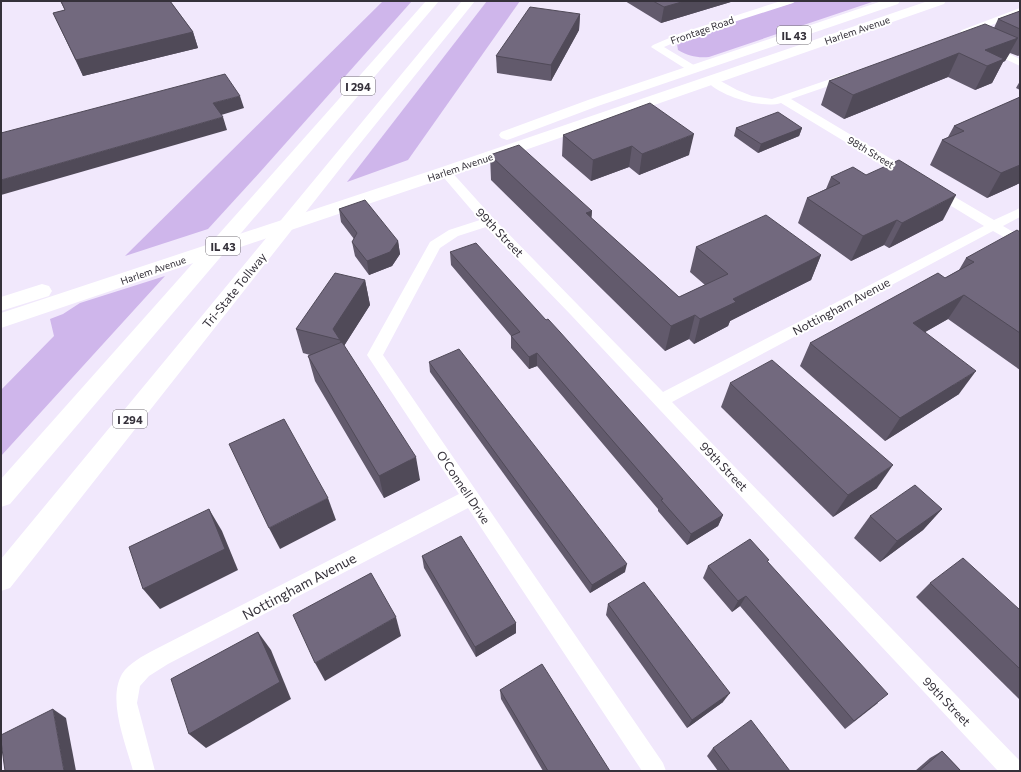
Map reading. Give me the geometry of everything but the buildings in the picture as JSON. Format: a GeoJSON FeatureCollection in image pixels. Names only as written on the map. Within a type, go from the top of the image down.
{"type":"FeatureCollection","features":[{"type":"Feature","properties":{"kind":"main road","name":"I 294"},"geometry":{"type":"LineString","coordinates":[[1,496],[433,1]]}},
{"type":"Feature","properties":{"kind":"main road","name":"Tri-State Tollway"},"geometry":{"type":"LineString","coordinates":[[1,579],[344,153],[470,1]]}},
{"type":"Feature","properties":{"kind":"main road","name":"Harlem Avenue"},"geometry":{"type":"LineString","coordinates":[[1,321],[439,166],[593,103],[894,1]]}},
{"type":"Feature","properties":{"kind":"main road","name":"Harlem Avenue"},"geometry":{"type":"LineString","coordinates":[[1,304],[766,62],[940,1]]}},
{"type":"Feature","properties":{"kind":"street","name":"Frontage Road"},"geometry":{"type":"LineString","coordinates":[[693,69],[656,47],[684,35],[790,1]]}},
{"type":"Feature","properties":{"kind":"street"},"geometry":{"type":"LineString","coordinates":[[1020,11],[958,34],[1020,63]]}},
{"type":"Feature","properties":{"kind":"street"},"geometry":{"type":"LineString","coordinates":[[710,80],[736,95],[754,101],[773,102],[857,72]]}},
{"type":"Feature","properties":{"kind":"street","name":"98th Street"},"geometry":{"type":"LineString","coordinates":[[783,99],[1020,242]]}},
{"type":"Feature","properties":{"kind":"street","name":"99th Street"},"geometry":{"type":"LineString","coordinates":[[439,166],[489,222],[661,400],[1014,771]]}},
{"type":"Feature","properties":{"kind":"street","name":"Nottingham Avenue"},"geometry":{"type":"LineString","coordinates":[[661,400],[1020,212]]}},
{"type":"Feature","properties":{"kind":"street","name":"O'Connell Drive"},"geometry":{"type":"LineString","coordinates":[[489,222],[453,234],[440,240],[435,245],[375,355],[655,771]]}},
{"type":"Feature","properties":{"kind":"street","name":"Nottingham Avenue"},"geometry":{"type":"LineString","coordinates":[[144,771],[126,703],[130,681],[142,669],[162,657],[471,497]]}},
{"type":"Feature","properties":{"kind":"shaded area"},"geometry":{"type":"Polygon","coordinates":[[[383,1],[412,1],[208,229],[125,256],[383,1]]]}},
{"type":"Feature","properties":{"kind":"shaded area"},"geometry":{"type":"Polygon","coordinates":[[[487,1],[520,1],[408,160],[347,182],[487,1]]]}},
{"type":"Feature","properties":{"kind":"shaded area"},"geometry":{"type":"Polygon","coordinates":[[[798,1],[875,1],[709,57],[693,56],[678,50],[677,44],[690,37],[736,20],[798,1]]]}},
{"type":"Feature","properties":{"kind":"shaded area"},"geometry":{"type":"Polygon","coordinates":[[[165,276],[1,456],[1,390],[54,336],[50,319],[63,314],[80,303],[165,276]]]}}]}
